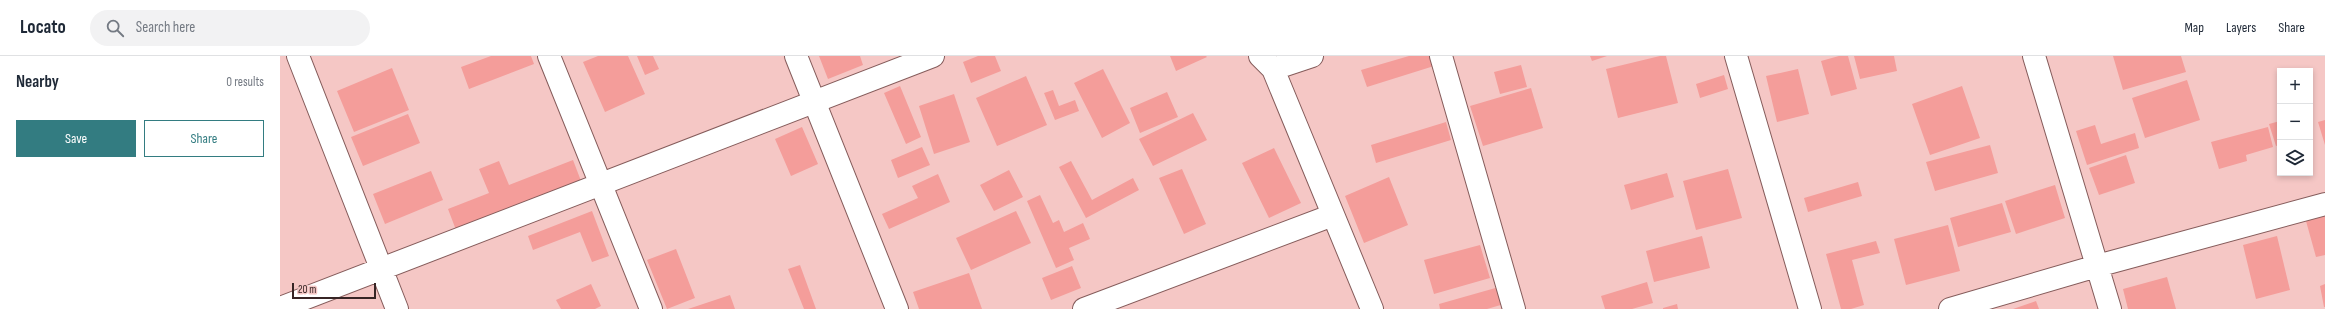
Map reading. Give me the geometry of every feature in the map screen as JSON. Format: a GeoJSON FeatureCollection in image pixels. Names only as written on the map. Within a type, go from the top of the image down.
{"type":"FeatureCollection","features":[{"type":"Feature","properties":{"kind":"street"},"geometry":{"type":"LineString","coordinates":[[298,56],[397,309]]}},
{"type":"Feature","properties":{"kind":"street"},"geometry":{"type":"LineString","coordinates":[[550,56],[651,309]]}},
{"type":"Feature","properties":{"kind":"street"},"geometry":{"type":"LineString","coordinates":[[796,56],[897,309]]}},
{"type":"Feature","properties":{"kind":"street"},"geometry":{"type":"LineString","coordinates":[[280,308],[933,56]]}},
{"type":"Feature","properties":{"kind":"street"},"geometry":{"type":"LineString","coordinates":[[1312,56],[1266,62],[1333,215],[1372,309]]}},
{"type":"Feature","properties":{"kind":"street"},"geometry":{"type":"LineString","coordinates":[[1441,56],[1514,309]]}},
{"type":"Feature","properties":{"kind":"street"},"geometry":{"type":"LineString","coordinates":[[1736,56],[1810,309]]}},
{"type":"Feature","properties":{"kind":"street"},"geometry":{"type":"LineString","coordinates":[[2034,56],[2110,309]]}},
{"type":"Feature","properties":{"kind":"street"},"geometry":{"type":"LineString","coordinates":[[1950,309],[2097,266],[2325,204]]}},
{"type":"Feature","properties":{"kind":"street"},"geometry":{"type":"LineString","coordinates":[[1084,309],[1333,215]]}},
{"type":"Feature","properties":{"kind":"building"},"geometry":{"type":"Polygon","coordinates":[[[491,56],[531,56],[534,64],[469,89],[461,67],[491,56]]]}},
{"type":"Feature","properties":{"kind":"building"},"geometry":{"type":"Polygon","coordinates":[[[598,56],[628,56],[645,94],[605,112],[583,62],[598,56]]]}},
{"type":"Feature","properties":{"kind":"building"},"geometry":{"type":"Polygon","coordinates":[[[637,56],[653,56],[659,69],[645,75],[637,56]]]}},
{"type":"Feature","properties":{"kind":"building"},"geometry":{"type":"Polygon","coordinates":[[[819,56],[860,56],[863,65],[828,79],[819,56]]]}},
{"type":"Feature","properties":{"kind":"building"},"geometry":{"type":"Polygon","coordinates":[[[978,56],[995,56],[1001,71],[971,83],[963,62],[978,56]]]}},
{"type":"Feature","properties":{"kind":"building"},"geometry":{"type":"Polygon","coordinates":[[[1170,56],[1206,56],[1207,57],[1176,71],[1170,56]]]}},
{"type":"Feature","properties":{"kind":"building"},"geometry":{"type":"Polygon","coordinates":[[[1409,56],[1431,56],[1434,66],[1367,87],[1361,70],[1409,56]]]}},
{"type":"Feature","properties":{"kind":"building"},"geometry":{"type":"Polygon","coordinates":[[[1590,56],[1607,56],[1592,61],[1590,56]]]}},
{"type":"Feature","properties":{"kind":"building"},"geometry":{"type":"Polygon","coordinates":[[[1660,56],[1666,56],[1678,103],[1618,118],[1606,69],[1660,56]]]}},
{"type":"Feature","properties":{"kind":"building"},"geometry":{"type":"Polygon","coordinates":[[[1839,56],[1848,56],[1857,89],[1831,96],[1821,61],[1839,56]]]}},
{"type":"Feature","properties":{"kind":"building"},"geometry":{"type":"Polygon","coordinates":[[[1854,56],[1894,56],[1897,71],[1860,79],[1854,56]]]}},
{"type":"Feature","properties":{"kind":"building"},"geometry":{"type":"Polygon","coordinates":[[[2113,56],[2181,56],[2186,72],[2123,90],[2113,56]]]}},
{"type":"Feature","properties":{"kind":"building"},"geometry":{"type":"Polygon","coordinates":[[[1521,65],[1527,87],[1500,94],[1494,72],[1521,65]]]}},
{"type":"Feature","properties":{"kind":"building"},"geometry":{"type":"Polygon","coordinates":[[[392,68],[409,110],[354,132],[337,91],[392,68]]]}},
{"type":"Feature","properties":{"kind":"building"},"geometry":{"type":"Polygon","coordinates":[[[1103,69],[1130,123],[1102,138],[1074,83],[1103,69]]]}},
{"type":"Feature","properties":{"kind":"building"},"geometry":{"type":"Polygon","coordinates":[[[1798,69],[1809,114],[1777,122],[1766,76],[1798,69]]]}},
{"type":"Feature","properties":{"kind":"building"},"geometry":{"type":"Polygon","coordinates":[[[1724,75],[1728,89],[1700,98],[1696,84],[1724,75]]]}},
{"type":"Feature","properties":{"kind":"building"},"geometry":{"type":"Polygon","coordinates":[[[1026,76],[1047,125],[997,146],[976,98],[1026,76]]]}},
{"type":"Feature","properties":{"kind":"building"},"geometry":{"type":"Polygon","coordinates":[[[2187,80],[2200,120],[2145,138],[2132,98],[2187,80]]]}},
{"type":"Feature","properties":{"kind":"building"},"geometry":{"type":"Polygon","coordinates":[[[900,86],[921,137],[906,144],[884,93],[900,86]]]}},
{"type":"Feature","properties":{"kind":"building"},"geometry":{"type":"Polygon","coordinates":[[[1962,86],[1980,138],[1930,155],[1912,104],[1962,86]]]}},
{"type":"Feature","properties":{"kind":"building"},"geometry":{"type":"Polygon","coordinates":[[[1531,88],[1543,128],[1483,146],[1470,106],[1531,88]]]}},
{"type":"Feature","properties":{"kind":"building"},"geometry":{"type":"Polygon","coordinates":[[[1053,90],[1059,106],[1075,100],[1079,111],[1055,120],[1044,93],[1053,90]]]}},
{"type":"Feature","properties":{"kind":"building"},"geometry":{"type":"Polygon","coordinates":[[[1167,92],[1178,117],[1140,133],[1130,108],[1167,92]]]}},
{"type":"Feature","properties":{"kind":"building"},"geometry":{"type":"Polygon","coordinates":[[[954,94],[970,142],[934,154],[919,106],[954,94]]]}},
{"type":"Feature","properties":{"kind":"building"},"geometry":{"type":"Polygon","coordinates":[[[1193,113],[1207,140],[1153,166],[1139,139],[1193,113]]]}},
{"type":"Feature","properties":{"kind":"building"},"geometry":{"type":"Polygon","coordinates":[[[408,114],[420,143],[363,166],[351,137],[408,114]]]}},
{"type":"Feature","properties":{"kind":"building"},"geometry":{"type":"Polygon","coordinates":[[[2325,120],[2325,145],[2318,122],[2325,120]]]}},
{"type":"Feature","properties":{"kind":"building"},"geometry":{"type":"Polygon","coordinates":[[[1446,122],[1451,140],[1376,163],[1371,145],[1446,122]]]}},
{"type":"Feature","properties":{"kind":"building"},"geometry":{"type":"Polygon","coordinates":[[[2277,122],[2277,146],[2276,146],[2269,124],[2277,122]]]}},
{"type":"Feature","properties":{"kind":"building"},"geometry":{"type":"Polygon","coordinates":[[[2095,125],[2101,144],[2135,133],[2139,148],[2087,165],[2076,131],[2095,125]]]}},
{"type":"Feature","properties":{"kind":"building"},"geometry":{"type":"Polygon","coordinates":[[[802,127],[818,164],[791,176],[775,139],[802,127]]]}},
{"type":"Feature","properties":{"kind":"building"},"geometry":{"type":"Polygon","coordinates":[[[2268,127],[2273,147],[2246,155],[2247,161],[2219,169],[2211,142],[2268,127]]]}},
{"type":"Feature","properties":{"kind":"building"},"geometry":{"type":"Polygon","coordinates":[[[1990,145],[1998,173],[1935,191],[1926,162],[1990,145]]]}},
{"type":"Feature","properties":{"kind":"building"},"geometry":{"type":"Polygon","coordinates":[[[922,147],[930,165],[898,178],[891,160],[922,147]]]}},
{"type":"Feature","properties":{"kind":"building"},"geometry":{"type":"Polygon","coordinates":[[[1274,148],[1301,203],[1269,218],[1242,163],[1274,148]]]}},
{"type":"Feature","properties":{"kind":"building"},"geometry":{"type":"Polygon","coordinates":[[[2126,155],[2135,183],[2099,195],[2089,168],[2126,155]]]}},
{"type":"Feature","properties":{"kind":"building"},"geometry":{"type":"Polygon","coordinates":[[[573,160],[581,181],[456,230],[448,209],[489,193],[479,169],[499,161],[509,185],[573,160]]]}},
{"type":"Feature","properties":{"kind":"building"},"geometry":{"type":"Polygon","coordinates":[[[1071,161],[1092,200],[1133,178],[1139,190],[1086,218],[1059,167],[1071,161]]]}},
{"type":"Feature","properties":{"kind":"building"},"geometry":{"type":"Polygon","coordinates":[[[1182,169],[1206,224],[1184,234],[1159,178],[1182,169]]]}},
{"type":"Feature","properties":{"kind":"building"},"geometry":{"type":"Polygon","coordinates":[[[1728,169],[1742,218],[1696,230],[1683,181],[1728,169]]]}},
{"type":"Feature","properties":{"kind":"building"},"geometry":{"type":"Polygon","coordinates":[[[1009,170],[1023,197],[994,211],[980,185],[1009,170]]]}},
{"type":"Feature","properties":{"kind":"building"},"geometry":{"type":"Polygon","coordinates":[[[431,171],[443,200],[385,224],[373,194],[431,171]]]}},
{"type":"Feature","properties":{"kind":"building"},"geometry":{"type":"Polygon","coordinates":[[[1667,173],[1674,197],[1631,210],[1624,185],[1667,173]]]}},
{"type":"Feature","properties":{"kind":"building"},"geometry":{"type":"Polygon","coordinates":[[[938,174],[950,202],[889,229],[882,214],[918,198],[912,186],[938,174]]]}},
{"type":"Feature","properties":{"kind":"building"},"geometry":{"type":"Polygon","coordinates":[[[1389,177],[1408,225],[1364,243],[1345,196],[1389,177]]]}},
{"type":"Feature","properties":{"kind":"building"},"geometry":{"type":"Polygon","coordinates":[[[1858,182],[1862,196],[1808,212],[1804,198],[1858,182]]]}},
{"type":"Feature","properties":{"kind":"building"},"geometry":{"type":"Polygon","coordinates":[[[2055,185],[2065,218],[2016,234],[2005,201],[2055,185]]]}},
{"type":"Feature","properties":{"kind":"building"},"geometry":{"type":"Polygon","coordinates":[[[1040,195],[1053,223],[1059,220],[1064,232],[1083,223],[1090,239],[1069,248],[1074,260],[1056,268],[1027,201],[1040,195]]]}},
{"type":"Feature","properties":{"kind":"building"},"geometry":{"type":"Polygon","coordinates":[[[2002,203],[2011,232],[1958,247],[1950,218],[2002,203]]]}},
{"type":"Feature","properties":{"kind":"building"},"geometry":{"type":"Polygon","coordinates":[[[592,211],[609,256],[592,262],[580,232],[533,250],[528,236],[592,211]]]}},
{"type":"Feature","properties":{"kind":"building"},"geometry":{"type":"Polygon","coordinates":[[[1016,211],[1031,243],[971,270],[956,238],[1016,211]]]}},
{"type":"Feature","properties":{"kind":"building"},"geometry":{"type":"Polygon","coordinates":[[[2325,216],[2325,255],[2316,257],[2306,221],[2325,216]]]}},
{"type":"Feature","properties":{"kind":"building"},"geometry":{"type":"Polygon","coordinates":[[[1948,225],[1960,271],[1906,285],[1894,239],[1948,225]]]}},
{"type":"Feature","properties":{"kind":"building"},"geometry":{"type":"Polygon","coordinates":[[[1702,236],[1710,268],[1654,282],[1646,251],[1702,236]]]}},
{"type":"Feature","properties":{"kind":"building"},"geometry":{"type":"Polygon","coordinates":[[[2277,236],[2290,290],[2256,299],[2243,245],[2277,236]]]}},
{"type":"Feature","properties":{"kind":"building"},"geometry":{"type":"Polygon","coordinates":[[[1876,241],[1880,253],[1852,260],[1864,305],[1851,309],[1841,309],[1826,254],[1876,241]]]}},
{"type":"Feature","properties":{"kind":"building"},"geometry":{"type":"Polygon","coordinates":[[[1480,245],[1490,278],[1434,294],[1424,260],[1480,245]]]}},
{"type":"Feature","properties":{"kind":"building"},"geometry":{"type":"Polygon","coordinates":[[[676,249],[695,298],[667,309],[647,260],[676,249]]]}},
{"type":"Feature","properties":{"kind":"building"},"geometry":{"type":"Polygon","coordinates":[[[800,265],[816,309],[804,309],[788,269],[800,265]]]}},
{"type":"Feature","properties":{"kind":"building"},"geometry":{"type":"Polygon","coordinates":[[[1072,266],[1081,288],[1051,300],[1042,278],[1072,266]]]}},
{"type":"Feature","properties":{"kind":"building"},"geometry":{"type":"Polygon","coordinates":[[[969,273],[982,309],[919,309],[913,292],[969,273]]]}},
{"type":"Feature","properties":{"kind":"building"},"geometry":{"type":"Polygon","coordinates":[[[2167,277],[2176,309],[2128,309],[2123,289],[2167,277]]]}},
{"type":"Feature","properties":{"kind":"building"},"geometry":{"type":"Polygon","coordinates":[[[1647,282],[1653,303],[1632,309],[1605,309],[1601,296],[1647,282]]]}},
{"type":"Feature","properties":{"kind":"building"},"geometry":{"type":"Polygon","coordinates":[[[591,284],[601,306],[595,309],[561,309],[556,300],[591,284]]]}},
{"type":"Feature","properties":{"kind":"building"},"geometry":{"type":"Polygon","coordinates":[[[2325,284],[2325,307],[2324,307],[2320,286],[2325,284]]]}},
{"type":"Feature","properties":{"kind":"building"},"geometry":{"type":"Polygon","coordinates":[[[1499,287],[1504,304],[1487,309],[1440,309],[1439,304],[1499,287]]]}},
{"type":"Feature","properties":{"kind":"building"},"geometry":{"type":"Polygon","coordinates":[[[730,295],[735,309],[688,309],[730,295]]]}},
{"type":"Feature","properties":{"kind":"building"},"geometry":{"type":"Polygon","coordinates":[[[2036,301],[2039,309],[2013,309],[2036,301]]]}},
{"type":"Feature","properties":{"kind":"building"},"geometry":{"type":"Polygon","coordinates":[[[1677,304],[1678,309],[1663,309],[1663,308],[1677,304]]]}}]}
